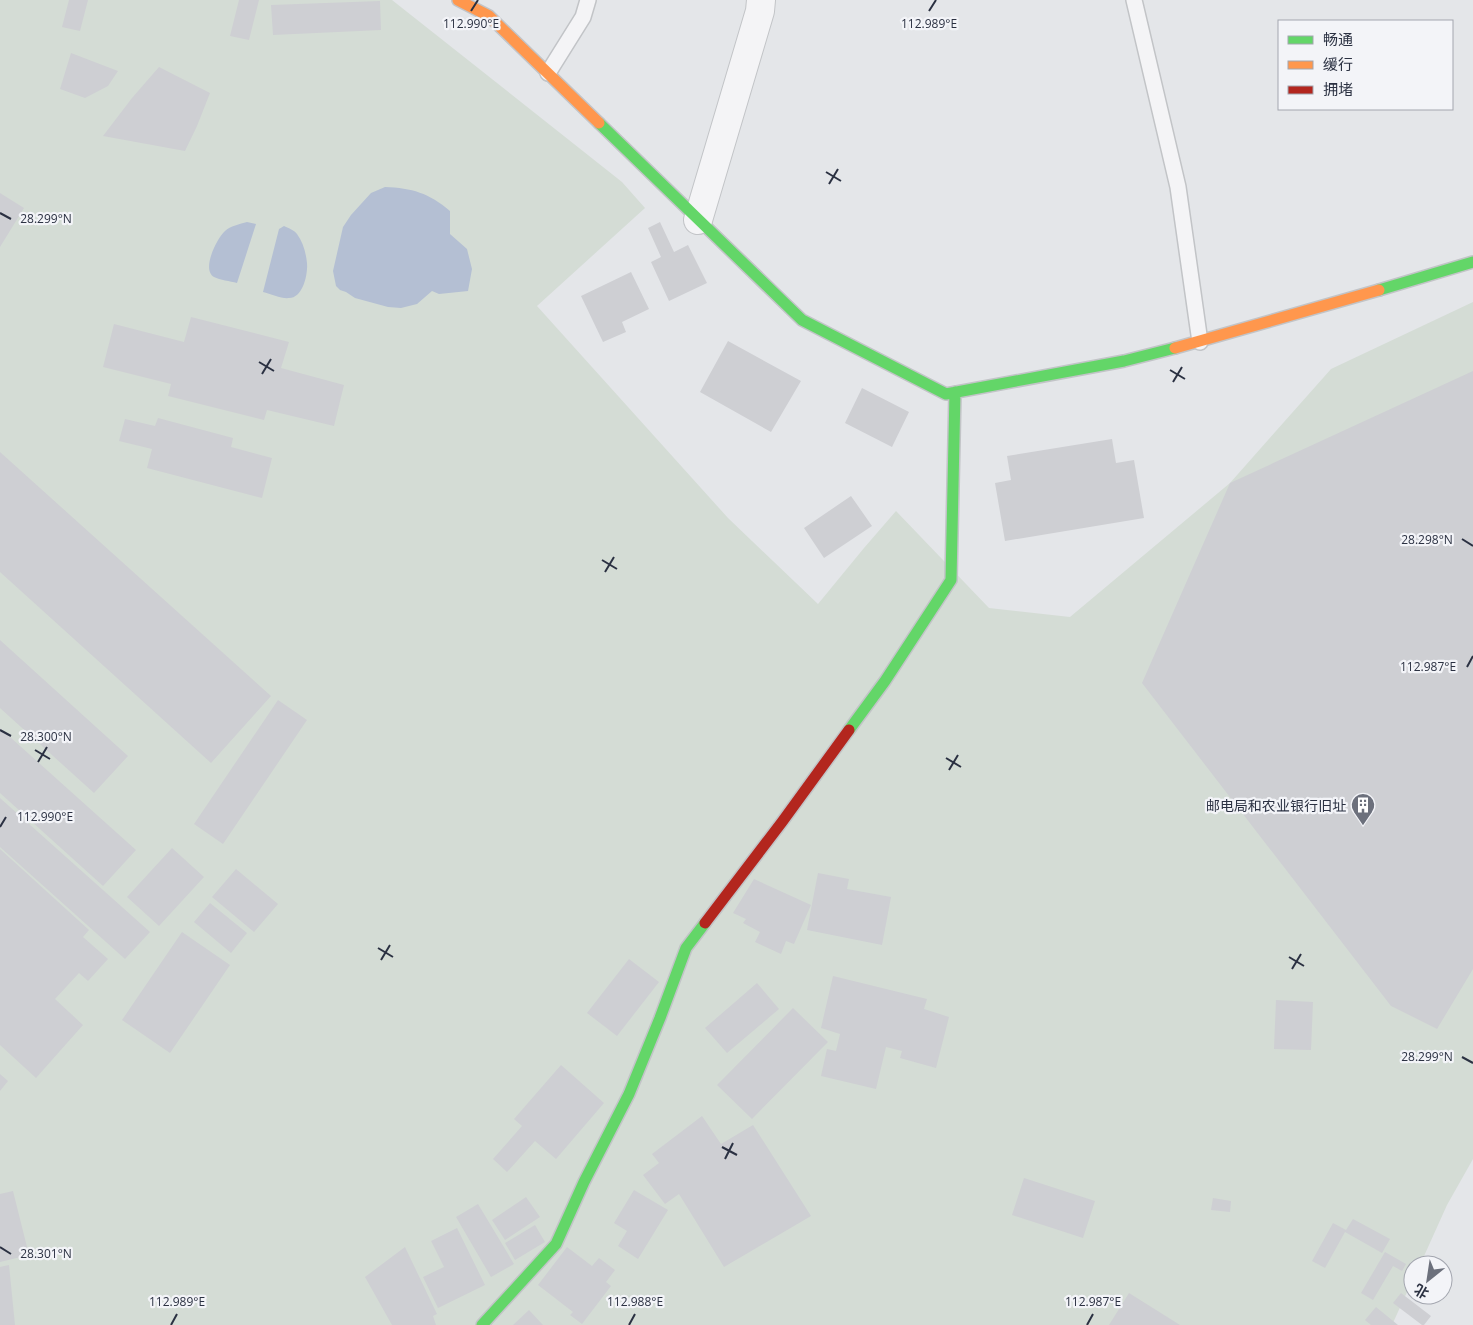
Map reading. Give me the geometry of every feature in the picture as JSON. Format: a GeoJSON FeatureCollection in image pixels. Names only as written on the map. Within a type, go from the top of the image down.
{"type":"FeatureCollection","features":[{"type":"Feature","properties":{"kind":"street"},"geometry":{"type":"LineString","coordinates":[[458,0],[489,16],[802,320],[946,394],[1124,361],[1200,342],[1473,262]]}},
{"type":"Feature","properties":{"kind":"street"},"geometry":{"type":"LineString","coordinates":[[698,220],[760,10],[761,0]]}},
{"type":"Feature","properties":{"kind":"street"},"geometry":{"type":"LineString","coordinates":[[482,1325],[556,1244],[584,1182],[629,1094],[686,948],[782,822],[885,681],[951,580],[955,392]]}},
{"type":"Feature","properties":{"kind":"lane"},"geometry":{"type":"LineString","coordinates":[[548,73],[583,17],[588,0]]}},
{"type":"Feature","properties":{"kind":"lane"},"geometry":{"type":"LineString","coordinates":[[1134,0],[1178,187],[1200,342]]}},
{"type":"Feature","properties":{"kind":"shaded area"},"geometry":{"type":"Polygon","coordinates":[[[0,0],[392,0],[622,182],[645,208],[537,306],[728,518],[818,604],[896,511],[989,608],[1070,617],[1230,483],[1331,369],[1473,302],[1473,1159],[1447,1205],[1424,1255],[1403,1255],[1403,1301],[1392,1325],[0,1325],[0,0]]]}},
{"type":"Feature","properties":{"kind":"water"},"geometry":{"type":"Polygon","coordinates":[[[385,187],[412,190],[435,200],[450,211],[450,234],[467,249],[472,269],[468,291],[439,294],[432,291],[417,304],[401,308],[388,307],[355,298],[336,286],[333,271],[343,227],[371,193],[385,187]]]}},
{"type":"Feature","properties":{"kind":"water"},"geometry":{"type":"Polygon","coordinates":[[[247,222],[256,224],[237,283],[214,277],[210,273],[209,268],[218,240],[227,229],[247,222]]]}},
{"type":"Feature","properties":{"kind":"water"},"geometry":{"type":"Polygon","coordinates":[[[284,226],[294,231],[299,237],[304,248],[307,263],[304,285],[298,294],[289,298],[263,292],[279,229],[284,226]]]}},
{"type":"Feature","properties":{"kind":"building"},"geometry":{"type":"Polygon","coordinates":[[[69,0],[88,0],[80,31],[62,27],[69,0]]]}},
{"type":"Feature","properties":{"kind":"building"},"geometry":{"type":"Polygon","coordinates":[[[239,0],[259,0],[249,40],[230,36],[239,0]]]}},
{"type":"Feature","properties":{"kind":"building"},"geometry":{"type":"Polygon","coordinates":[[[380,1],[381,30],[273,35],[271,5],[380,1]]]}},
{"type":"Feature","properties":{"kind":"building"},"geometry":{"type":"Polygon","coordinates":[[[71,53],[118,71],[108,86],[85,98],[60,89],[71,53]]]}},
{"type":"Feature","properties":{"kind":"building"},"geometry":{"type":"Polygon","coordinates":[[[159,67],[210,93],[185,151],[103,136],[132,98],[159,67]]]}},
{"type":"Feature","properties":{"kind":"building"},"geometry":{"type":"Polygon","coordinates":[[[0,193],[24,208],[0,247],[0,193]]]}},
{"type":"Feature","properties":{"kind":"building"},"geometry":{"type":"Polygon","coordinates":[[[660,222],[674,252],[688,245],[707,283],[669,301],[651,262],[661,257],[648,228],[660,222]]]}},
{"type":"Feature","properties":{"kind":"building"},"geometry":{"type":"Polygon","coordinates":[[[631,272],[649,309],[622,322],[626,332],[603,342],[581,296],[631,272]]]}},
{"type":"Feature","properties":{"kind":"building"},"geometry":{"type":"Polygon","coordinates":[[[191,317],[289,342],[281,368],[344,385],[334,426],[267,410],[264,420],[168,396],[171,384],[103,367],[114,324],[184,342],[191,317]]]}},
{"type":"Feature","properties":{"kind":"building"},"geometry":{"type":"Polygon","coordinates":[[[728,341],[801,381],[771,432],[700,392],[728,341]]]}},
{"type":"Feature","properties":{"kind":"building","name":"邮电局和农业银行旧址"},"geometry":{"type":"Polygon","coordinates":[[[1473,371],[1473,969],[1437,1029],[1391,1006],[1142,683],[1230,483],[1473,371]]]}},
{"type":"Feature","properties":{"kind":"building"},"geometry":{"type":"Polygon","coordinates":[[[862,388],[909,412],[892,447],[845,423],[862,388]]]}},
{"type":"Feature","properties":{"kind":"building"},"geometry":{"type":"Polygon","coordinates":[[[158,418],[233,438],[231,447],[272,458],[262,498],[147,468],[152,449],[119,441],[125,419],[155,426],[158,418]]]}},
{"type":"Feature","properties":{"kind":"building"},"geometry":{"type":"Polygon","coordinates":[[[1112,439],[1116,463],[1134,460],[1144,518],[1005,541],[995,483],[1011,480],[1007,456],[1112,439]]]}},
{"type":"Feature","properties":{"kind":"building"},"geometry":{"type":"Polygon","coordinates":[[[0,452],[271,696],[211,763],[0,572],[0,452]]]}},
{"type":"Feature","properties":{"kind":"building"},"geometry":{"type":"Polygon","coordinates":[[[851,496],[872,526],[824,558],[804,528],[851,496]]]}},
{"type":"Feature","properties":{"kind":"building"},"geometry":{"type":"Polygon","coordinates":[[[0,640],[128,756],[94,793],[0,708],[0,640]]]}},
{"type":"Feature","properties":{"kind":"building"},"geometry":{"type":"Polygon","coordinates":[[[278,700],[307,720],[223,844],[194,824],[278,700]]]}},
{"type":"Feature","properties":{"kind":"building"},"geometry":{"type":"Polygon","coordinates":[[[0,728],[136,850],[103,886],[0,793],[0,728]]]}},
{"type":"Feature","properties":{"kind":"building"},"geometry":{"type":"Polygon","coordinates":[[[0,798],[150,932],[125,959],[0,847],[0,798]]]}},
{"type":"Feature","properties":{"kind":"building"},"geometry":{"type":"Polygon","coordinates":[[[172,848],[204,877],[159,926],[127,897],[172,848]]]}},
{"type":"Feature","properties":{"kind":"building"},"geometry":{"type":"Polygon","coordinates":[[[0,849],[89,930],[83,937],[108,959],[88,981],[79,973],[55,999],[83,1025],[36,1078],[0,1045],[0,849]]]}},
{"type":"Feature","properties":{"kind":"building"},"geometry":{"type":"Polygon","coordinates":[[[236,869],[278,904],[254,932],[212,897],[236,869]]]}},
{"type":"Feature","properties":{"kind":"building"},"geometry":{"type":"Polygon","coordinates":[[[818,873],[849,879],[847,889],[891,897],[882,945],[807,930],[818,873]]]}},
{"type":"Feature","properties":{"kind":"building"},"geometry":{"type":"Polygon","coordinates":[[[754,879],[811,905],[794,944],[786,941],[781,954],[755,942],[760,932],[743,923],[746,919],[733,913],[754,879]]]}},
{"type":"Feature","properties":{"kind":"building"},"geometry":{"type":"Polygon","coordinates":[[[210,903],[247,933],[231,953],[194,922],[210,903]]]}},
{"type":"Feature","properties":{"kind":"building"},"geometry":{"type":"Polygon","coordinates":[[[182,932],[230,965],[170,1053],[122,1020],[182,932]]]}},
{"type":"Feature","properties":{"kind":"building"},"geometry":{"type":"Polygon","coordinates":[[[629,959],[659,982],[617,1036],[587,1013],[629,959]]]}},
{"type":"Feature","properties":{"kind":"building"},"geometry":{"type":"Polygon","coordinates":[[[833,976],[927,999],[924,1009],[949,1017],[936,1068],[900,1058],[902,1051],[886,1047],[876,1089],[821,1076],[827,1049],[836,1051],[840,1034],[821,1028],[833,976]]]}},
{"type":"Feature","properties":{"kind":"building"},"geometry":{"type":"Polygon","coordinates":[[[757,983],[779,1009],[727,1053],[705,1028],[757,983]]]}},
{"type":"Feature","properties":{"kind":"building"},"geometry":{"type":"Polygon","coordinates":[[[1276,1000],[1313,1002],[1311,1050],[1274,1049],[1276,1000]]]}},
{"type":"Feature","properties":{"kind":"building"},"geometry":{"type":"Polygon","coordinates":[[[793,1008],[828,1042],[752,1119],[717,1085],[793,1008]]]}},
{"type":"Feature","properties":{"kind":"building"},"geometry":{"type":"Polygon","coordinates":[[[561,1065],[604,1103],[556,1159],[535,1141],[507,1172],[493,1159],[522,1126],[514,1119],[561,1065]]]}},
{"type":"Feature","properties":{"kind":"building"},"geometry":{"type":"Polygon","coordinates":[[[0,1074],[8,1081],[0,1091],[0,1074]]]}},
{"type":"Feature","properties":{"kind":"building"},"geometry":{"type":"Polygon","coordinates":[[[702,1116],[721,1144],[753,1125],[811,1216],[724,1267],[679,1194],[665,1204],[643,1175],[659,1163],[652,1154],[702,1116]]]}},
{"type":"Feature","properties":{"kind":"building"},"geometry":{"type":"Polygon","coordinates":[[[1024,1178],[1095,1201],[1083,1238],[1012,1215],[1024,1178]]]}},
{"type":"Feature","properties":{"kind":"building"},"geometry":{"type":"Polygon","coordinates":[[[634,1190],[668,1210],[638,1259],[618,1246],[627,1231],[614,1223],[634,1190]]]}},
{"type":"Feature","properties":{"kind":"building"},"geometry":{"type":"Polygon","coordinates":[[[13,1191],[29,1255],[0,1262],[0,1194],[13,1191]]]}},
{"type":"Feature","properties":{"kind":"building"},"geometry":{"type":"Polygon","coordinates":[[[526,1197],[540,1217],[505,1240],[492,1220],[526,1197]]]}},
{"type":"Feature","properties":{"kind":"building"},"geometry":{"type":"Polygon","coordinates":[[[1213,1198],[1231,1201],[1230,1212],[1211,1210],[1213,1198]]]}},
{"type":"Feature","properties":{"kind":"building"},"geometry":{"type":"Polygon","coordinates":[[[478,1204],[514,1264],[491,1277],[456,1217],[478,1204]]]}},
{"type":"Feature","properties":{"kind":"building"},"geometry":{"type":"Polygon","coordinates":[[[1353,1219],[1390,1239],[1382,1253],[1345,1232],[1325,1268],[1312,1261],[1333,1223],[1346,1230],[1353,1219]]]}},
{"type":"Feature","properties":{"kind":"building"},"geometry":{"type":"Polygon","coordinates":[[[535,1225],[545,1242],[515,1260],[505,1243],[535,1225]]]}},
{"type":"Feature","properties":{"kind":"building"},"geometry":{"type":"Polygon","coordinates":[[[457,1228],[485,1285],[438,1308],[423,1277],[444,1267],[431,1241],[457,1228]]]}},
{"type":"Feature","properties":{"kind":"building"},"geometry":{"type":"Polygon","coordinates":[[[405,1247],[437,1314],[433,1316],[436,1325],[392,1325],[365,1277],[405,1247]]]}},
{"type":"Feature","properties":{"kind":"building"},"geometry":{"type":"Polygon","coordinates":[[[567,1247],[592,1266],[599,1258],[615,1270],[606,1282],[611,1286],[582,1324],[570,1315],[573,1312],[538,1285],[567,1247]]]}},
{"type":"Feature","properties":{"kind":"building"},"geometry":{"type":"Polygon","coordinates":[[[1385,1252],[1403,1262],[1402,1271],[1393,1266],[1373,1300],[1361,1293],[1385,1252]]]}},
{"type":"Feature","properties":{"kind":"building"},"geometry":{"type":"Polygon","coordinates":[[[9,1265],[15,1325],[0,1325],[0,1267],[9,1265]]]}},
{"type":"Feature","properties":{"kind":"building"},"geometry":{"type":"Polygon","coordinates":[[[1129,1293],[1180,1325],[1109,1325],[1129,1293]]]}},
{"type":"Feature","properties":{"kind":"building"},"geometry":{"type":"Polygon","coordinates":[[[1401,1293],[1403,1295],[1403,1305],[1417,1305],[1431,1316],[1422,1325],[1393,1303],[1401,1293]]]}},
{"type":"Feature","properties":{"kind":"building"},"geometry":{"type":"Polygon","coordinates":[[[1376,1307],[1398,1325],[1371,1325],[1365,1320],[1376,1307]]]}},
{"type":"Feature","properties":{"kind":"building"},"geometry":{"type":"Polygon","coordinates":[[[529,1310],[543,1325],[513,1325],[529,1310]]]}},
{"type":"Feature","properties":{"kind":"traffic: fast"},"geometry":{"type":"LineString","coordinates":[[599,123],[802,320],[946,394],[1124,361],[1175,348]]}},
{"type":"Feature","properties":{"kind":"traffic: fast"},"geometry":{"type":"LineString","coordinates":[[1379,290],[1473,262]]}},
{"type":"Feature","properties":{"kind":"traffic: fast"},"geometry":{"type":"LineString","coordinates":[[849,730],[885,681],[951,580],[955,392]]}},
{"type":"Feature","properties":{"kind":"traffic: fast"},"geometry":{"type":"LineString","coordinates":[[482,1325],[556,1244],[584,1182],[629,1094],[686,948],[705,923]]}},
{"type":"Feature","properties":{"kind":"traffic: slow"},"geometry":{"type":"LineString","coordinates":[[458,0],[489,16],[599,123]]}},
{"type":"Feature","properties":{"kind":"traffic: slow"},"geometry":{"type":"LineString","coordinates":[[1175,348],[1379,290]]}},
{"type":"Feature","properties":{"kind":"traffic: jam"},"geometry":{"type":"LineString","coordinates":[[705,923],[849,730]]}},
{"type":"Feature","properties":{"kind":"place","name":"邮电局和农业银行旧址"},"geometry":{"type":"Point","coordinates":[1363,826]}}]}
